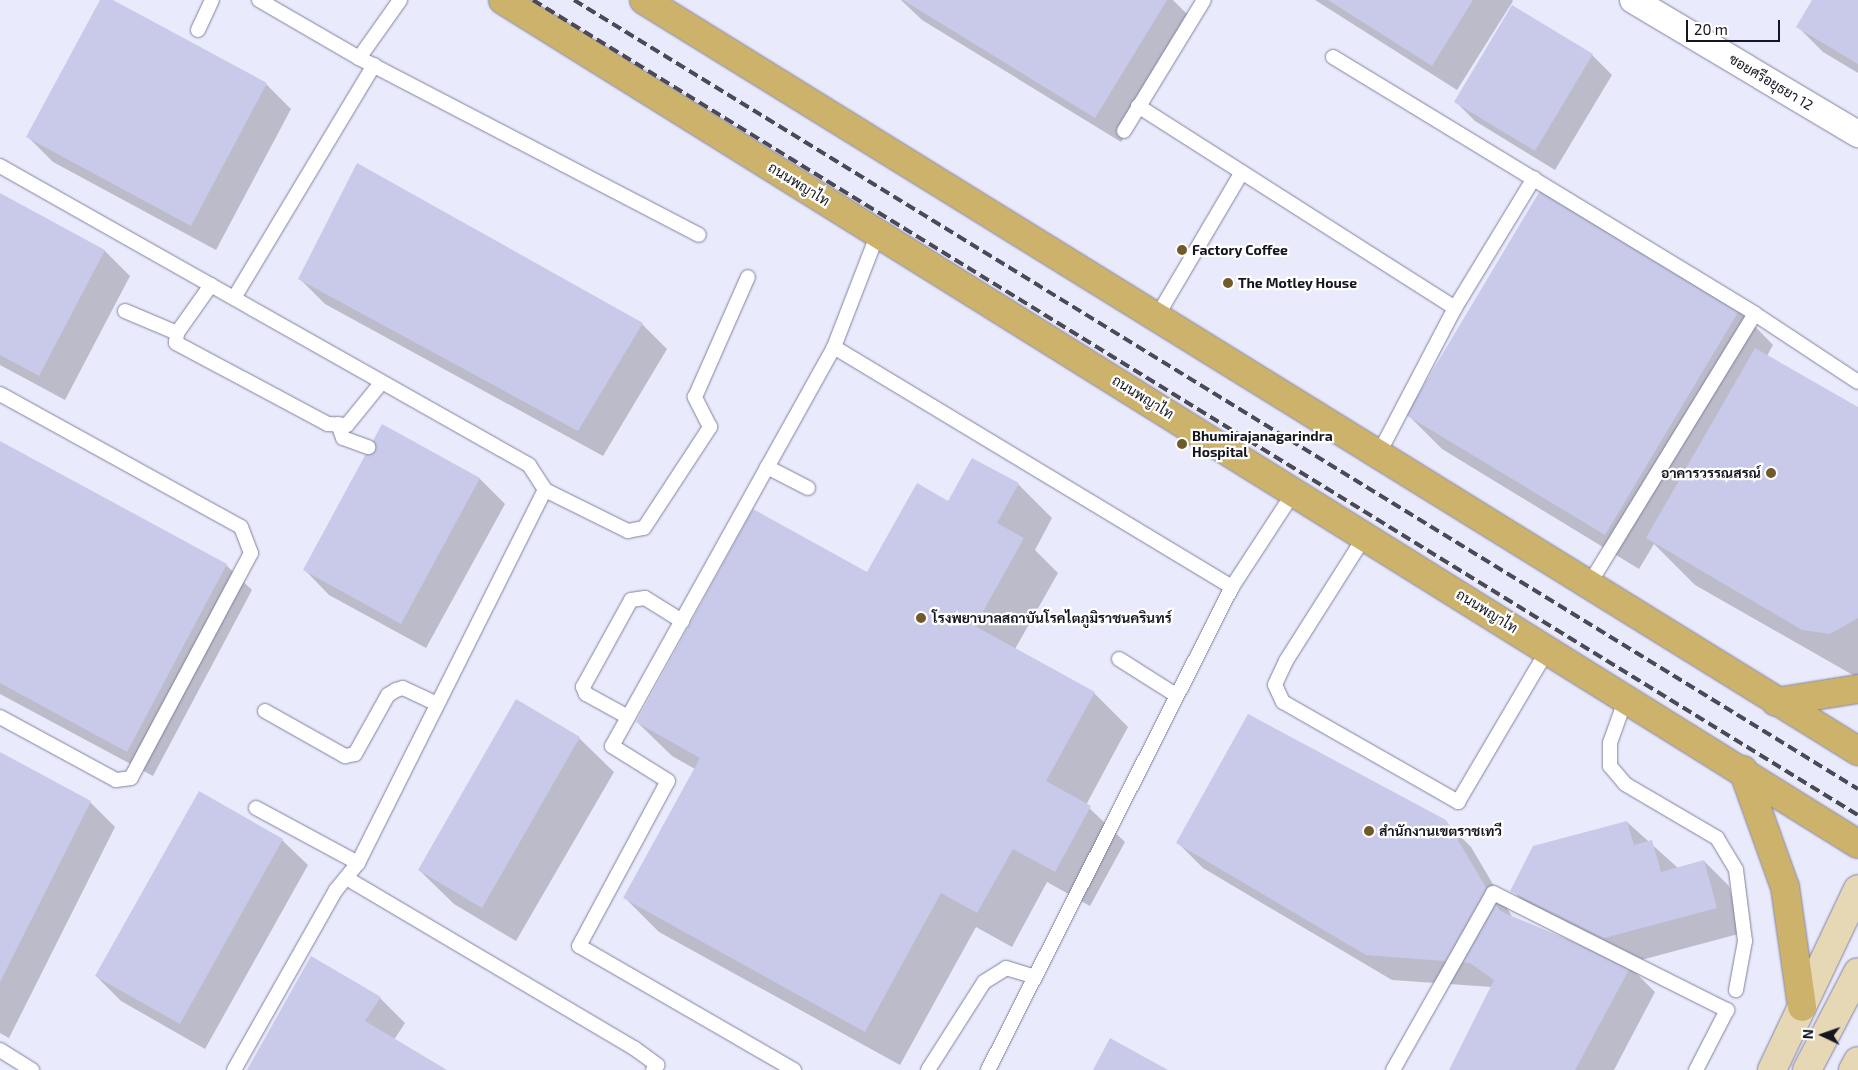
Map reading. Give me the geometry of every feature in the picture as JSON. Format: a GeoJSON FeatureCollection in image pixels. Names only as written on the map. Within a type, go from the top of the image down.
{"type":"FeatureCollection","features":[{"type":"Feature","properties":{"kind":"main road","name":"ถนนพญาไท"},"geometry":{"type":"LineString","coordinates":[[503,0],[1743,770],[1858,844]]}},
{"type":"Feature","properties":{"kind":"main road"},"geometry":{"type":"LineString","coordinates":[[644,0],[1588,586],[1858,751]]}},
{"type":"Feature","properties":{"kind":"main road"},"geometry":{"type":"LineString","coordinates":[[1776,702],[1858,689]]}},
{"type":"Feature","properties":{"kind":"main road"},"geometry":{"type":"LineString","coordinates":[[1743,770],[1785,887],[1802,1007]]}},
{"type":"Feature","properties":{"kind":"main road"},"geometry":{"type":"LineString","coordinates":[[1772,1070],[1858,889]]}},
{"type":"Feature","properties":{"kind":"main road"},"geometry":{"type":"LineString","coordinates":[[1807,1070],[1858,972]]}},
{"type":"Feature","properties":{"kind":"main road"},"geometry":{"type":"LineString","coordinates":[[1853,1070],[1858,1061]]}},
{"type":"Feature","properties":{"kind":"street","name":"ซอยศรีอยุธยา 12"},"geometry":{"type":"LineString","coordinates":[[1633,0],[1858,134]]}},
{"type":"Feature","properties":{"kind":"lane"},"geometry":{"type":"LineString","coordinates":[[259,0],[359,58],[699,235]]}},
{"type":"Feature","properties":{"kind":"lane"},"geometry":{"type":"LineString","coordinates":[[359,58],[400,0]]}},
{"type":"Feature","properties":{"kind":"lane"},"geometry":{"type":"LineString","coordinates":[[1124,131],[1204,0]]}},
{"type":"Feature","properties":{"kind":"lane"},"geometry":{"type":"LineString","coordinates":[[198,30],[208,1]]}},
{"type":"Feature","properties":{"kind":"lane"},"geometry":{"type":"LineString","coordinates":[[1333,57],[1755,314],[1858,382]]}},
{"type":"Feature","properties":{"kind":"lane"},"geometry":{"type":"LineString","coordinates":[[234,298],[374,65]]}},
{"type":"Feature","properties":{"kind":"lane"},"geometry":{"type":"LineString","coordinates":[[1138,106],[1455,308]]}},
{"type":"Feature","properties":{"kind":"lane"},"geometry":{"type":"LineString","coordinates":[[0,166],[529,465],[545,490],[628,531],[644,528],[710,427],[695,397],[748,277]]}},
{"type":"Feature","properties":{"kind":"lane"},"geometry":{"type":"LineString","coordinates":[[1156,318],[1242,172]]}},
{"type":"Feature","properties":{"kind":"lane"},"geometry":{"type":"LineString","coordinates":[[1378,455],[1455,308],[1534,178]]}},
{"type":"Feature","properties":{"kind":"lane"},"geometry":{"type":"LineString","coordinates":[[794,1070],[579,946],[668,781],[612,746],[834,347],[878,233]]}},
{"type":"Feature","properties":{"kind":"lane"},"geometry":{"type":"LineString","coordinates":[[211,285],[177,333],[176,343],[328,424],[347,425],[382,382]]}},
{"type":"Feature","properties":{"kind":"lane"},"geometry":{"type":"LineString","coordinates":[[125,311],[177,333]]}},
{"type":"Feature","properties":{"kind":"lane"},"geometry":{"type":"LineString","coordinates":[[1588,586],[1755,314]]}},
{"type":"Feature","properties":{"kind":"lane"},"geometry":{"type":"LineString","coordinates":[[834,347],[1232,586]]}},
{"type":"Feature","properties":{"kind":"lane"},"geometry":{"type":"LineString","coordinates":[[0,394],[241,527],[251,553],[131,778],[116,780],[0,717]]}},
{"type":"Feature","properties":{"kind":"lane"},"geometry":{"type":"LineString","coordinates":[[338,424],[343,438],[368,447]]}},
{"type":"Feature","properties":{"kind":"lane"},"geometry":{"type":"LineString","coordinates":[[767,468],[808,488]]}},
{"type":"Feature","properties":{"kind":"lane"},"geometry":{"type":"LineString","coordinates":[[234,1070],[336,890],[348,879],[358,863],[545,490]]}},
{"type":"Feature","properties":{"kind":"lane"},"geometry":{"type":"LineString","coordinates":[[988,1070],[1032,976],[1232,586],[1294,492]]}},
{"type":"Feature","properties":{"kind":"lane"},"geometry":{"type":"LineString","coordinates":[[1366,536],[1286,661],[1275,685],[1283,702],[1458,802],[1548,649]]}},
{"type":"Feature","properties":{"kind":"lane"},"geometry":{"type":"LineString","coordinates":[[628,717],[586,694],[583,687],[631,600],[645,598],[682,621]]}},
{"type":"Feature","properties":{"kind":"lane"},"geometry":{"type":"LineString","coordinates":[[1119,659],[1176,696]]}},
{"type":"Feature","properties":{"kind":"lane"},"geometry":{"type":"LineString","coordinates":[[264,712],[345,756],[355,754],[388,695],[396,690],[403,688],[437,704]]}},
{"type":"Feature","properties":{"kind":"lane"},"geometry":{"type":"LineString","coordinates":[[1626,698],[1610,742],[1610,766],[1625,784],[1717,838],[1736,870],[1744,941],[1736,990]]}},
{"type":"Feature","properties":{"kind":"lane"},"geometry":{"type":"LineString","coordinates":[[256,808],[358,863]]}},
{"type":"Feature","properties":{"kind":"lane"},"geometry":{"type":"LineString","coordinates":[[348,879],[634,1048],[657,1065],[653,1070]]}},
{"type":"Feature","properties":{"kind":"lane"},"geometry":{"type":"LineString","coordinates":[[1393,1070],[1493,893],[1728,1010],[1696,1070]]}},
{"type":"Feature","properties":{"kind":"lane"},"geometry":{"type":"LineString","coordinates":[[928,1070],[984,982],[1006,968],[1032,976]]}},
{"type":"Feature","properties":{"kind":"lane"},"geometry":{"type":"LineString","coordinates":[[0,1050],[32,1070]]}},
{"type":"Feature","properties":{"kind":"building"},"geometry":{"type":"Polygon","coordinates":[[[100,0],[113,0],[267,83],[191,226],[26,137],[100,0]]]}},
{"type":"Feature","properties":{"kind":"building"},"geometry":{"type":"Polygon","coordinates":[[[903,0],[1167,0],[1095,118],[903,0]]]}},
{"type":"Feature","properties":{"kind":"building"},"geometry":{"type":"Polygon","coordinates":[[[1328,0],[1473,0],[1432,66],[1328,0]]]}},
{"type":"Feature","properties":{"kind":"building"},"geometry":{"type":"Polygon","coordinates":[[[1812,0],[1858,0],[1858,64],[1796,27],[1812,0]]]}},
{"type":"Feature","properties":{"kind":"building"},"geometry":{"type":"Polygon","coordinates":[[[1512,5],[1593,54],[1535,151],[1454,102],[1512,5]]]}},
{"type":"Feature","properties":{"kind":"building"},"geometry":{"type":"Polygon","coordinates":[[[357,163],[643,323],[578,431],[298,279],[357,163]]]}},
{"type":"Feature","properties":{"kind":"building"},"geometry":{"type":"Polygon","coordinates":[[[1541,189],[1740,309],[1605,535],[1406,415],[1541,189]]]}},
{"type":"Feature","properties":{"kind":"building"},"geometry":{"type":"Polygon","coordinates":[[[0,193],[105,250],[39,376],[0,355],[0,193]]]}},
{"type":"Feature","properties":{"kind":"building","name":"อาคารวรรณสรณ์"},"geometry":{"type":"Polygon","coordinates":[[[1755,348],[1858,407],[1858,618],[1830,634],[1802,630],[1646,538],[1755,348]]]}},
{"type":"Feature","properties":{"kind":"building"},"geometry":{"type":"Polygon","coordinates":[[[382,424],[480,478],[401,624],[303,570],[382,424]]]}},
{"type":"Feature","properties":{"kind":"building"},"geometry":{"type":"Polygon","coordinates":[[[0,441],[227,564],[127,752],[0,683],[0,441]]]}},
{"type":"Feature","properties":{"kind":"building"},"geometry":{"type":"Polygon","coordinates":[[[972,458],[1019,483],[997,523],[1024,538],[975,626],[1095,692],[1046,781],[1091,806],[1055,872],[1013,849],[977,913],[941,893],[865,1032],[623,898],[700,758],[636,722],[753,509],[867,572],[917,483],[948,501],[972,458]]]}},
{"type":"Feature","properties":{"kind":"building"},"geometry":{"type":"Polygon","coordinates":[[[516,699],[580,737],[482,908],[418,870],[516,699]]]}},
{"type":"Feature","properties":{"kind":"building"},"geometry":{"type":"Polygon","coordinates":[[[1248,714],[1446,820],[1500,911],[1631,966],[1575,1070],[1449,1070],[1494,980],[1470,963],[1366,955],[1176,843],[1248,714]]]}},
{"type":"Feature","properties":{"kind":"building"},"geometry":{"type":"Polygon","coordinates":[[[0,752],[91,801],[0,982],[0,752]]]}},
{"type":"Feature","properties":{"kind":"building"},"geometry":{"type":"Polygon","coordinates":[[[199,791],[283,839],[180,1024],[95,976],[199,791]]]}},
{"type":"Feature","properties":{"kind":"building"},"geometry":{"type":"Polygon","coordinates":[[[1627,821],[1634,845],[1652,840],[1661,872],[1704,860],[1717,908],[1604,938],[1510,891],[1533,846],[1627,821]]]}},
{"type":"Feature","properties":{"kind":"building"},"geometry":{"type":"Polygon","coordinates":[[[311,956],[381,997],[365,1021],[447,1070],[247,1070],[311,956]]]}},
{"type":"Feature","properties":{"kind":"building"},"geometry":{"type":"Polygon","coordinates":[[[1110,1038],[1168,1070],[1093,1070],[1110,1038]]]}},
{"type":"Feature","properties":{"kind":"railway"},"geometry":{"type":"LineString","coordinates":[[533,0],[1858,815]]}},
{"type":"Feature","properties":{"kind":"railway"},"geometry":{"type":"LineString","coordinates":[[574,0],[1858,789]]}},
{"type":"Feature","properties":{"kind":"place","name":"Factory Coffee"},"geometry":{"type":"Point","coordinates":[1182,250]}},
{"type":"Feature","properties":{"kind":"place","name":"The Motley House"},"geometry":{"type":"Point","coordinates":[1228,283]}},
{"type":"Feature","properties":{"kind":"place","name":"Bhumirajanagarindra Hospital"},"geometry":{"type":"Point","coordinates":[1182,444]}},
{"type":"Feature","properties":{"kind":"place","name":"อาคารวรรณสรณ์"},"geometry":{"type":"Point","coordinates":[1771,473]}},
{"type":"Feature","properties":{"kind":"place","name":"โรงพยาบาลสถาบันโรคไตภูมิราชนครินทร์"},"geometry":{"type":"Point","coordinates":[921,618]}},
{"type":"Feature","properties":{"kind":"place","name":"สำนักงานเขตราชเทวี"},"geometry":{"type":"Point","coordinates":[1369,831]}}]}
